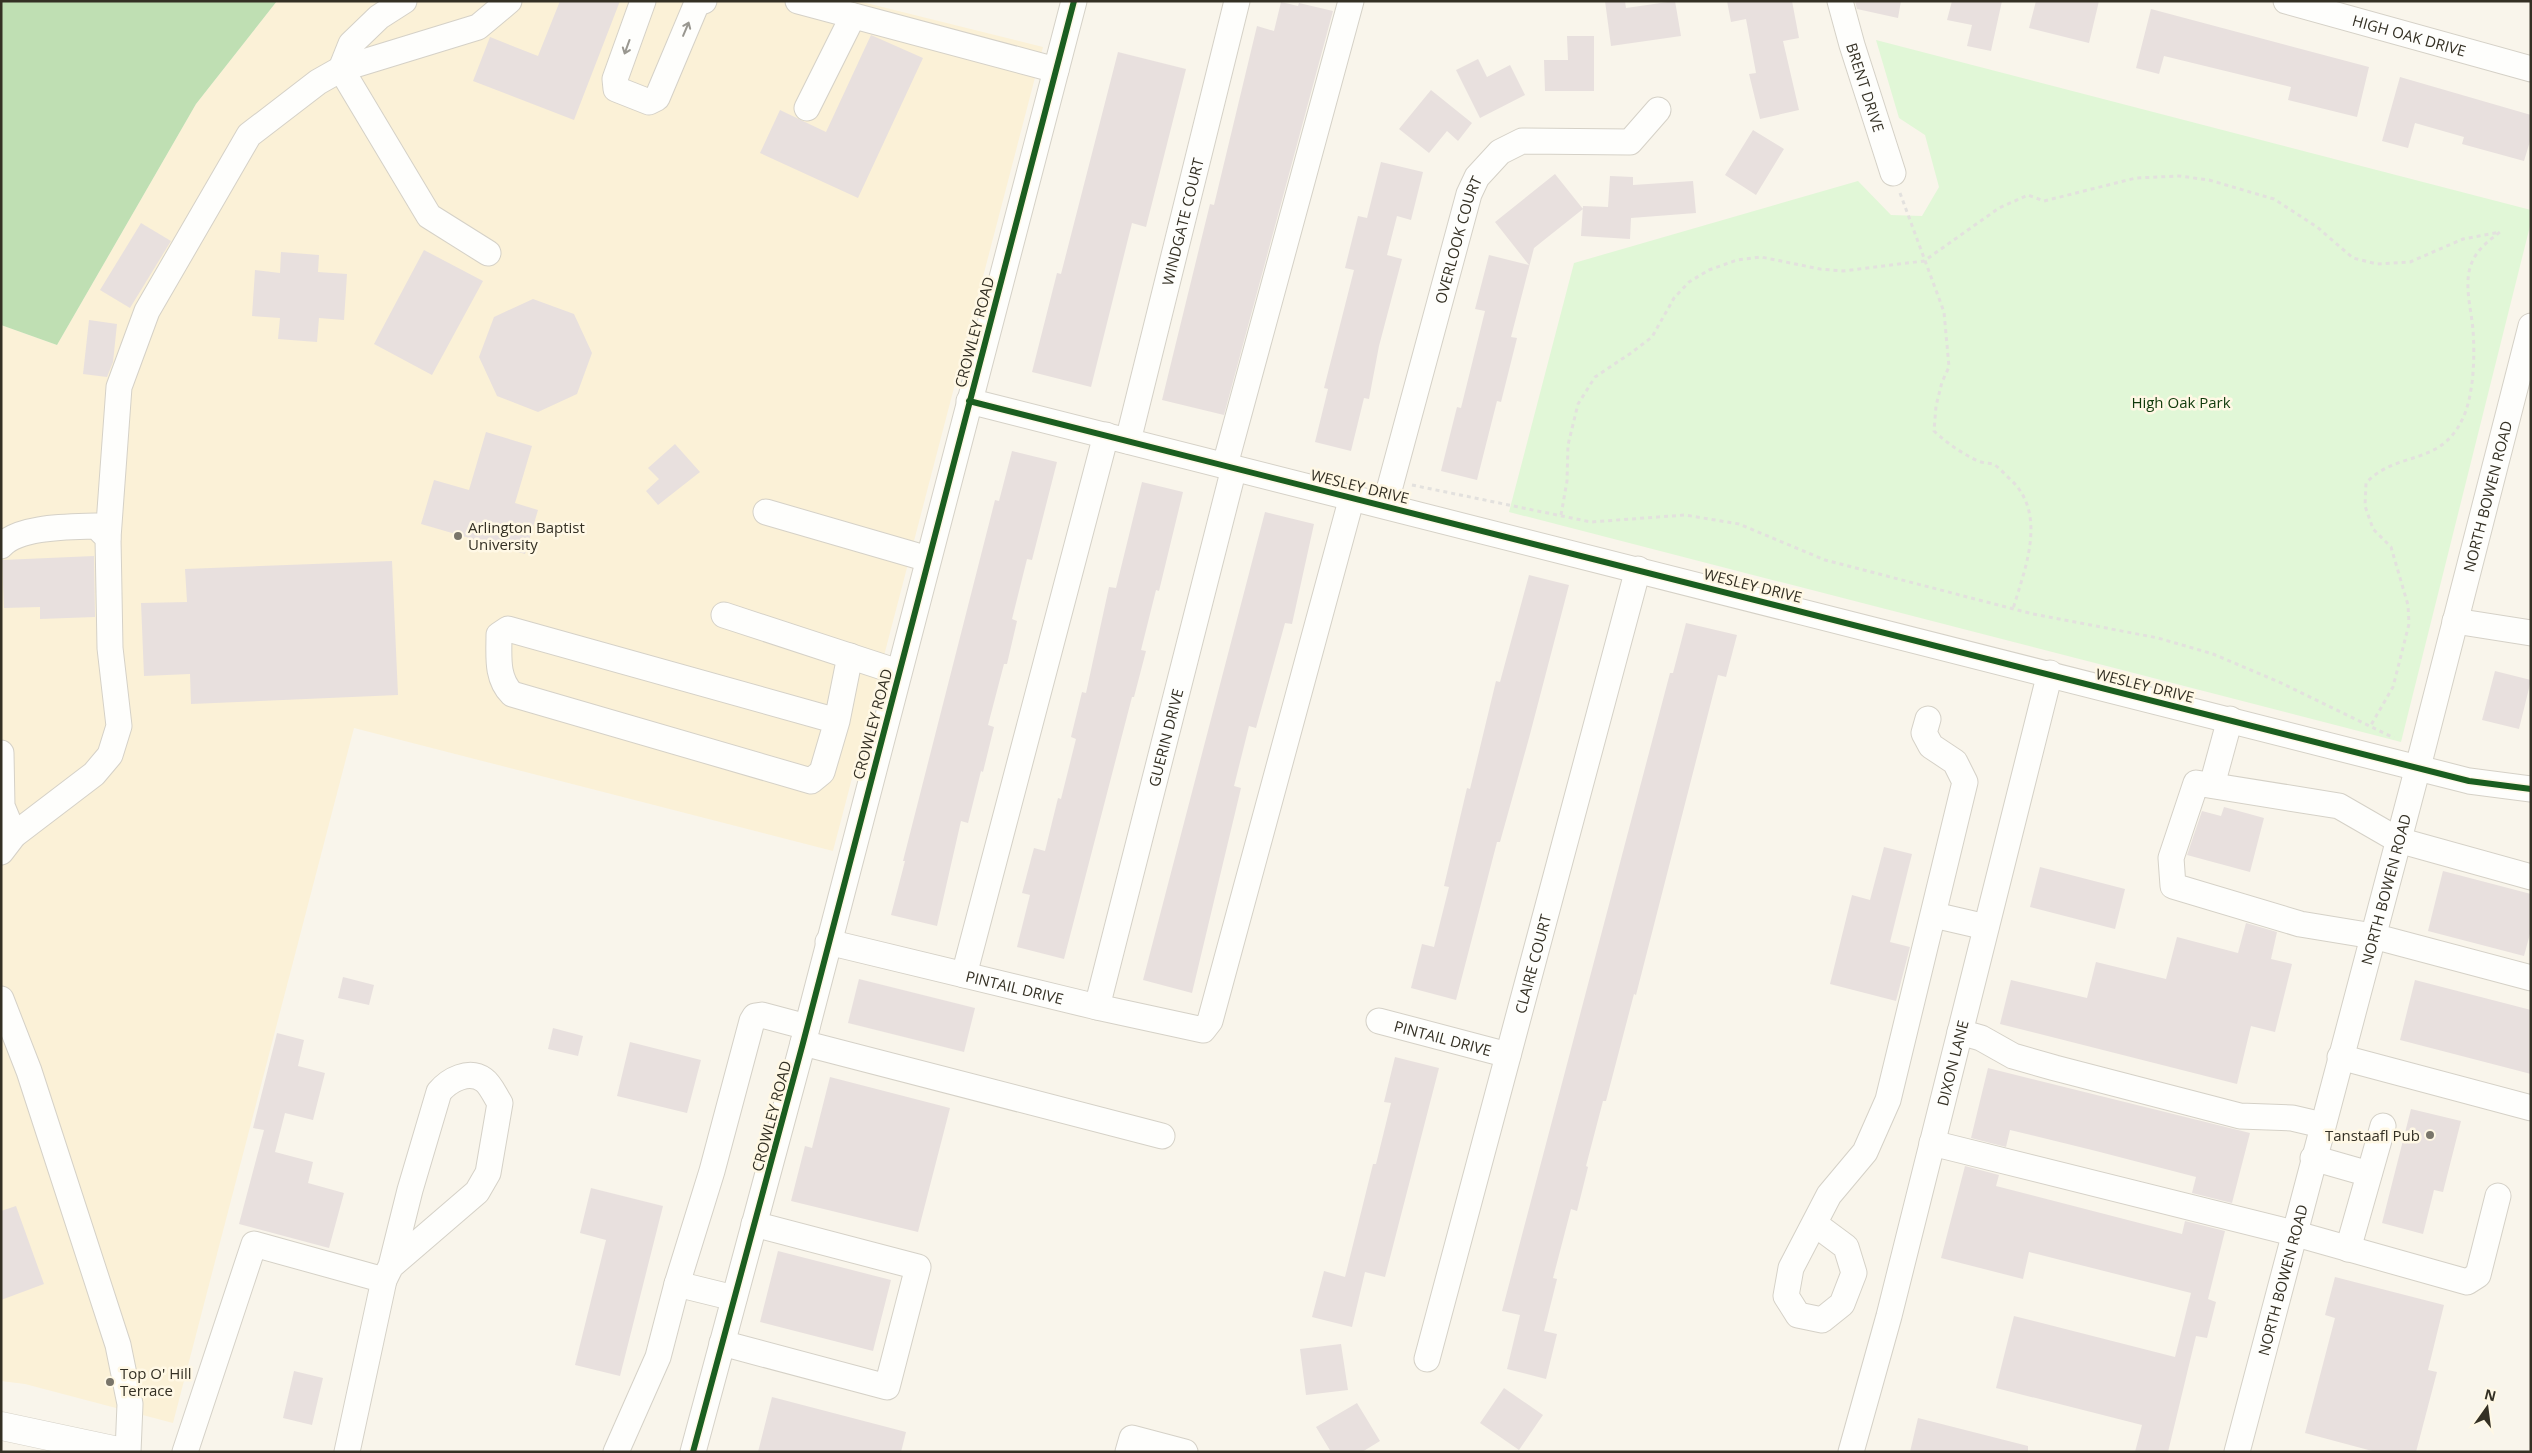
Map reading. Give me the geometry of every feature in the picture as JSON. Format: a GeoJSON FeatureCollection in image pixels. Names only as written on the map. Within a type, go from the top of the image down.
{"type":"FeatureCollection","features":[{"type":"Feature","properties":{"kind":"main road"},"geometry":{"type":"LineString","coordinates":[[1,1426],[123,1452]]}},
{"type":"Feature","properties":{"kind":"street"},"geometry":{"type":"LineString","coordinates":[[341,69],[351,44],[380,17],[404,1]]}},
{"type":"Feature","properties":{"kind":"street"},"geometry":{"type":"LineString","coordinates":[[7,844],[94,774],[110,755],[119,726],[110,648],[108,538],[119,387],[147,311],[249,135],[318,82],[341,69],[478,26],[509,1]]}},
{"type":"Feature","properties":{"kind":"street"},"geometry":{"type":"LineString","coordinates":[[643,1],[615,79],[616,89],[649,102],[657,98],[697,3],[704,1]]}},
{"type":"Feature","properties":{"kind":"street"},"geometry":{"type":"LineString","coordinates":[[798,1],[1056,70]]}},
{"type":"Feature","properties":{"kind":"street","name":"CROWLEY ROAD"},"geometry":{"type":"LineString","coordinates":[[693,1452],[805,1035],[1074,1]]}},
{"type":"Feature","properties":{"kind":"street","name":"WINDGATE COURT"},"geometry":{"type":"LineString","coordinates":[[964,975],[1117,438],[1237,1]]}},
{"type":"Feature","properties":{"kind":"street","name":"GUERIN DRIVE"},"geometry":{"type":"LineString","coordinates":[[1097,1007],[1230,466],[1351,1]]}},
{"type":"Feature","properties":{"kind":"street","name":"BRENT DRIVE"},"geometry":{"type":"LineString","coordinates":[[1840,1],[1893,173]]}},
{"type":"Feature","properties":{"kind":"street","name":"HIGH OAK DRIVE"},"geometry":{"type":"LineString","coordinates":[[2286,1],[2531,69]]}},
{"type":"Feature","properties":{"kind":"street"},"geometry":{"type":"LineString","coordinates":[[807,108],[853,16]]}},
{"type":"Feature","properties":{"kind":"street"},"geometry":{"type":"LineString","coordinates":[[341,69],[430,216],[488,253]]}},
{"type":"Feature","properties":{"kind":"street","name":"OVERLOOK COURT"},"geometry":{"type":"LineString","coordinates":[[1385,505],[1469,194],[1477,177],[1500,152],[1522,141],[1630,142],[1658,110]]}},
{"type":"Feature","properties":{"kind":"street","name":"NORTH BOWEN ROAD"},"geometry":{"type":"LineString","coordinates":[[2240,1451],[2293,1234],[2420,758],[2531,326]]}},
{"type":"Feature","properties":{"kind":"street","name":"WESLEY DRIVE"},"geometry":{"type":"LineString","coordinates":[[969,401],[2230,719],[2420,758],[2469,781],[2531,789]]}},
{"type":"Feature","properties":{"kind":"street","name":"PINTAIL DRIVE"},"geometry":{"type":"LineString","coordinates":[[828,942],[1097,1007],[1202,1030],[1210,1021],[1352,497]]}},
{"type":"Feature","properties":{"kind":"street"},"geometry":{"type":"LineString","coordinates":[[766,512],[928,559]]}},
{"type":"Feature","properties":{"kind":"street"},"geometry":{"type":"LineString","coordinates":[[1,546],[5,542],[28,532],[69,527],[96,526],[108,538]]}},
{"type":"Feature","properties":{"kind":"street","name":"CLAIRE COURT"},"geometry":{"type":"LineString","coordinates":[[1427,1359],[1638,569]]}},
{"type":"Feature","properties":{"kind":"street"},"geometry":{"type":"LineString","coordinates":[[724,615],[898,672]]}},
{"type":"Feature","properties":{"kind":"street"},"geometry":{"type":"LineString","coordinates":[[2455,621],[2531,633]]}},
{"type":"Feature","properties":{"kind":"street"},"geometry":{"type":"LineString","coordinates":[[837,721],[508,629],[499,635],[499,668],[503,686],[512,694],[811,782],[822,772],[837,721],[850,656]]}},
{"type":"Feature","properties":{"kind":"street","name":"DIXON LANE"},"geometry":{"type":"LineString","coordinates":[[1851,1452],[1889,1316],[2050,673]]}},
{"type":"Feature","properties":{"kind":"street"},"geometry":{"type":"LineString","coordinates":[[1815,1224],[1829,1195],[1865,1152],[1888,1100],[1965,782],[1955,762],[1931,746],[1924,732],[1928,719]]}},
{"type":"Feature","properties":{"kind":"street"},"geometry":{"type":"LineString","coordinates":[[2212,786],[2230,719]]}},
{"type":"Feature","properties":{"kind":"street"},"geometry":{"type":"LineString","coordinates":[[1,753],[2,806],[7,844]]}},
{"type":"Feature","properties":{"kind":"street"},"geometry":{"type":"LineString","coordinates":[[2531,877],[2398,840],[2339,806],[2196,783],[2171,858],[2173,886],[2300,924],[2373,936],[2531,978]]}},
{"type":"Feature","properties":{"kind":"street"},"geometry":{"type":"LineString","coordinates":[[1934,915],[1986,927]]}},
{"type":"Feature","properties":{"kind":"street"},"geometry":{"type":"LineString","coordinates":[[1,999],[29,1071],[118,1344],[130,1404],[128,1452]]}},
{"type":"Feature","properties":{"kind":"street"},"geometry":{"type":"LineString","coordinates":[[616,1452],[658,1358],[677,1284],[712,1171],[752,1021],[756,1016],[762,1015],[805,1035],[1162,1136]]}},
{"type":"Feature","properties":{"kind":"street","name":"PINTAIL DRIVE"},"geometry":{"type":"LineString","coordinates":[[1379,1021],[1508,1055]]}},
{"type":"Feature","properties":{"kind":"street"},"geometry":{"type":"LineString","coordinates":[[1960,1032],[1981,1038],[2013,1056],[2240,1116],[2292,1118],[2322,1125]]}},
{"type":"Feature","properties":{"kind":"street"},"geometry":{"type":"LineString","coordinates":[[2340,1057],[2531,1108]]}},
{"type":"Feature","properties":{"kind":"street"},"geometry":{"type":"LineString","coordinates":[[347,1452],[387,1273],[439,1092],[448,1082],[458,1077],[471,1076],[484,1080],[500,1103],[488,1172],[477,1192],[387,1273]]}},
{"type":"Feature","properties":{"kind":"street"},"geometry":{"type":"LineString","coordinates":[[2348,1249],[2382,1126]]}},
{"type":"Feature","properties":{"kind":"street"},"geometry":{"type":"LineString","coordinates":[[1932,1143],[2293,1234],[2467,1282],[2478,1275],[2498,1196]]}},
{"type":"Feature","properties":{"kind":"street"},"geometry":{"type":"LineString","coordinates":[[2314,1158],[2369,1174]]}},
{"type":"Feature","properties":{"kind":"street"},"geometry":{"type":"LineString","coordinates":[[722,1343],[888,1386],[918,1266],[754,1224]]}},
{"type":"Feature","properties":{"kind":"street"},"geometry":{"type":"LineString","coordinates":[[185,1452],[254,1244],[387,1273]]}},
{"type":"Feature","properties":{"kind":"street"},"geometry":{"type":"LineString","coordinates":[[677,1284],[734,1298]]}},
{"type":"Feature","properties":{"kind":"street"},"geometry":{"type":"LineString","coordinates":[[1128,1452],[1132,1438],[1185,1452]]}},
{"type":"Feature","properties":{"kind":"path"},"geometry":{"type":"LineString","coordinates":[[1893,173],[1924,261],[1939,291],[1944,312],[1949,367],[1942,382],[1936,406],[1934,431],[1948,444],[1980,462],[1994,465],[2014,482],[2025,499],[2031,524],[2030,548],[2013,609]]}},
{"type":"Feature","properties":{"kind":"path"},"geometry":{"type":"LineString","coordinates":[[1561,515],[1567,481],[1568,445],[1578,404],[1595,377],[1631,354],[1652,337],[1674,298],[1689,282],[1709,270],[1737,260],[1761,257],[1820,269],[1843,271],[1924,261],[1999,208],[2028,195],[2044,201],[2136,178],[2179,176],[2209,180],[2274,199],[2317,227],[2353,258],[2376,264],[2410,262],[2463,240],[2500,232],[2483,245],[2473,259],[2468,275],[2475,356],[2474,375],[2462,420],[2441,446],[2428,454],[2390,464],[2375,473],[2366,483],[2365,506],[2372,529],[2391,547],[2408,605],[2409,624],[2393,687],[2370,725]]}},
{"type":"Feature","properties":{"kind":"path"},"geometry":{"type":"LineString","coordinates":[[1392,480],[1590,522],[1685,515],[1738,524],[1825,560],[2013,609],[2086,626],[2158,638],[2213,654],[2280,682],[2370,725],[2398,740],[2420,758]]}},
{"type":"Feature","properties":{"kind":"shaded area","name":"Arlington Baptist University"},"geometry":{"type":"Polygon","coordinates":[[[277,1],[858,1],[1043,47],[833,851],[354,728],[173,1423],[25,1384],[1,1381],[1,325],[57,345],[196,104],[277,1]]]}},
{"type":"Feature","properties":{"kind":"green space"},"geometry":{"type":"Polygon","coordinates":[[[1,1],[277,1],[196,104],[57,345],[1,325],[1,1]]]}},
{"type":"Feature","properties":{"kind":"green space","name":"High Oak Park"},"geometry":{"type":"Polygon","coordinates":[[[1876,40],[2531,210],[2531,222],[2401,742],[1509,512],[1574,263],[1858,181],[1891,215],[1922,216],[1939,187],[1925,135],[1899,118],[1876,40]]]}},
{"type":"Feature","properties":{"kind":"building"},"geometry":{"type":"Polygon","coordinates":[[[560,1],[620,1],[574,120],[473,81],[490,37],[538,56],[560,1]]]}},
{"type":"Feature","properties":{"kind":"building"},"geometry":{"type":"Polygon","coordinates":[[[1605,1],[1625,1],[1626,8],[1675,1],[1681,36],[1611,46],[1605,1]]]}},
{"type":"Feature","properties":{"kind":"building"},"geometry":{"type":"Polygon","coordinates":[[[1727,1],[1792,1],[1799,38],[1783,41],[1799,110],[1760,119],[1749,74],[1756,73],[1746,19],[1731,22],[1727,1]]]}},
{"type":"Feature","properties":{"kind":"building"},"geometry":{"type":"Polygon","coordinates":[[[1855,1],[1901,1],[1898,18],[1857,9],[1855,1]]]}},
{"type":"Feature","properties":{"kind":"building"},"geometry":{"type":"Polygon","coordinates":[[[1952,1],[2002,1],[1991,51],[1967,46],[1972,25],[1947,20],[1952,1]]]}},
{"type":"Feature","properties":{"kind":"building"},"geometry":{"type":"Polygon","coordinates":[[[2036,1],[2099,1],[2089,43],[2029,28],[2036,1]]]}},
{"type":"Feature","properties":{"kind":"building"},"geometry":{"type":"Polygon","coordinates":[[[1281,2],[1298,6],[1299,3],[1333,11],[1224,415],[1162,400],[1210,204],[1214,205],[1257,26],[1274,31],[1281,2]]]}},
{"type":"Feature","properties":{"kind":"building"},"geometry":{"type":"Polygon","coordinates":[[[2151,9],[2369,67],[2357,117],[2288,100],[2291,87],[2164,56],[2159,74],[2136,68],[2151,9]]]}},
{"type":"Feature","properties":{"kind":"building"},"geometry":{"type":"Polygon","coordinates":[[[871,35],[923,58],[858,198],[760,153],[780,110],[826,132],[871,35]]]}},
{"type":"Feature","properties":{"kind":"building"},"geometry":{"type":"Polygon","coordinates":[[[1567,36],[1594,36],[1594,91],[1545,91],[1544,60],[1568,60],[1567,36]]]}},
{"type":"Feature","properties":{"kind":"building"},"geometry":{"type":"Polygon","coordinates":[[[1118,52],[1186,69],[1146,227],[1132,223],[1091,387],[1032,372],[1057,273],[1061,274],[1118,52]]]}},
{"type":"Feature","properties":{"kind":"building"},"geometry":{"type":"Polygon","coordinates":[[[1478,59],[1487,77],[1510,65],[1525,95],[1480,118],[1456,70],[1478,59]]]}},
{"type":"Feature","properties":{"kind":"building"},"geometry":{"type":"Polygon","coordinates":[[[2400,77],[2531,115],[2531,138],[2524,161],[2462,144],[2464,137],[2415,123],[2408,148],[2382,141],[2400,77]]]}},
{"type":"Feature","properties":{"kind":"building"},"geometry":{"type":"Polygon","coordinates":[[[1431,90],[1472,123],[1458,141],[1447,131],[1429,153],[1399,129],[1431,90]]]}},
{"type":"Feature","properties":{"kind":"building"},"geometry":{"type":"Polygon","coordinates":[[[1753,130],[1784,149],[1756,195],[1725,175],[1753,130]]]}},
{"type":"Feature","properties":{"kind":"building"},"geometry":{"type":"Polygon","coordinates":[[[1381,162],[1423,172],[1411,220],[1397,216],[1387,255],[1402,259],[1379,346],[1369,399],[1364,398],[1351,451],[1315,442],[1328,389],[1324,388],[1354,270],[1345,268],[1358,216],[1367,218],[1381,162]]]}},
{"type":"Feature","properties":{"kind":"building"},"geometry":{"type":"Polygon","coordinates":[[[1555,174],[1583,209],[1534,248],[1511,337],[1517,338],[1501,402],[1497,401],[1477,480],[1441,471],[1457,407],[1461,408],[1485,311],[1475,309],[1489,255],[1529,265],[1495,222],[1555,174]]]}},
{"type":"Feature","properties":{"kind":"building"},"geometry":{"type":"Polygon","coordinates":[[[1610,176],[1633,177],[1633,185],[1693,181],[1696,213],[1631,218],[1630,239],[1581,236],[1583,206],[1608,207],[1610,176]]]}},
{"type":"Feature","properties":{"kind":"building"},"geometry":{"type":"Polygon","coordinates":[[[141,223],[171,241],[130,308],[100,290],[141,223]]]}},
{"type":"Feature","properties":{"kind":"building"},"geometry":{"type":"Polygon","coordinates":[[[424,250],[483,281],[432,375],[374,344],[424,250]]]}},
{"type":"Feature","properties":{"kind":"building"},"geometry":{"type":"Polygon","coordinates":[[[281,252],[319,255],[318,272],[347,274],[344,320],[319,318],[317,342],[278,339],[280,318],[252,316],[255,270],[280,273],[281,252]]]}},
{"type":"Feature","properties":{"kind":"building"},"geometry":{"type":"Polygon","coordinates":[[[533,299],[574,314],[592,353],[577,394],[538,412],[497,396],[479,357],[494,317],[533,299]]]}},
{"type":"Feature","properties":{"kind":"building"},"geometry":{"type":"Polygon","coordinates":[[[89,320],[117,324],[113,362],[107,377],[83,374],[89,320]]]}},
{"type":"Feature","properties":{"kind":"building"},"geometry":{"type":"Polygon","coordinates":[[[486,432],[532,446],[515,503],[538,510],[525,554],[421,524],[434,480],[469,490],[486,432]]]}},
{"type":"Feature","properties":{"kind":"building"},"geometry":{"type":"Polygon","coordinates":[[[675,444],[700,472],[658,505],[646,491],[659,479],[648,468],[675,444]]]}},
{"type":"Feature","properties":{"kind":"building"},"geometry":{"type":"Polygon","coordinates":[[[1012,451],[1057,462],[1032,560],[1027,559],[1012,619],[1017,621],[1007,664],[1004,664],[988,725],[994,727],[983,772],[981,771],[968,823],[961,821],[937,926],[891,915],[995,500],[999,501],[1012,451]]]}},
{"type":"Feature","properties":{"kind":"building"},"geometry":{"type":"Polygon","coordinates":[[[1142,482],[1183,492],[1159,591],[1156,590],[1141,650],[1146,651],[1134,697],[1132,697],[1064,959],[1017,947],[1030,895],[1022,893],[1034,848],[1045,851],[1058,798],[1061,799],[1076,739],[1071,737],[1082,692],[1086,693],[1109,587],[1116,588],[1142,482]]]}},
{"type":"Feature","properties":{"kind":"building"},"geometry":{"type":"Polygon","coordinates":[[[1265,512],[1314,524],[1292,624],[1285,623],[1256,728],[1249,726],[1234,786],[1241,788],[1192,993],[1143,980],[1265,512]]]}},
{"type":"Feature","properties":{"kind":"building"},"geometry":{"type":"Polygon","coordinates":[[[94,556],[95,617],[40,619],[40,607],[4,608],[2,560],[94,556]]]}},
{"type":"Feature","properties":{"kind":"building"},"geometry":{"type":"Polygon","coordinates":[[[392,561],[398,695],[191,704],[190,674],[144,676],[141,603],[187,602],[185,569],[392,561]]]}},
{"type":"Feature","properties":{"kind":"building"},"geometry":{"type":"Polygon","coordinates":[[[1529,575],[1569,585],[1500,842],[1497,842],[1456,1000],[1411,988],[1422,944],[1434,947],[1449,887],[1444,886],[1467,788],[1470,789],[1496,681],[1500,682],[1529,575]]]}},
{"type":"Feature","properties":{"kind":"building"},"geometry":{"type":"Polygon","coordinates":[[[1686,623],[1737,635],[1726,677],[1718,675],[1636,995],[1634,994],[1606,1101],[1603,1101],[1586,1166],[1588,1167],[1577,1211],[1571,1209],[1553,1278],[1557,1279],[1544,1331],[1557,1334],[1546,1379],[1507,1369],[1520,1315],[1502,1311],[1670,673],[1673,673],[1686,623]]]}},
{"type":"Feature","properties":{"kind":"building"},"geometry":{"type":"Polygon","coordinates":[[[2495,671],[2531,680],[2519,729],[2482,720],[2495,671]]]}},
{"type":"Feature","properties":{"kind":"building"},"geometry":{"type":"Polygon","coordinates":[[[2224,807],[2264,818],[2250,872],[2187,855],[2202,811],[2221,816],[2224,807]]]}},
{"type":"Feature","properties":{"kind":"building"},"geometry":{"type":"Polygon","coordinates":[[[1884,847],[1912,854],[1890,942],[1910,947],[1896,1001],[1830,984],[1852,895],[1870,900],[1884,847]]]}},
{"type":"Feature","properties":{"kind":"building"},"geometry":{"type":"Polygon","coordinates":[[[2040,867],[2125,889],[2115,929],[2030,907],[2040,867]]]}},
{"type":"Feature","properties":{"kind":"building"},"geometry":{"type":"Polygon","coordinates":[[[2443,871],[2531,894],[2531,930],[2524,956],[2428,931],[2443,871]]]}},
{"type":"Feature","properties":{"kind":"building"},"geometry":{"type":"Polygon","coordinates":[[[2246,923],[2277,932],[2271,959],[2292,964],[2275,1032],[2251,1026],[2237,1084],[2000,1024],[2011,980],[2087,998],[2096,962],[2166,979],[2177,937],[2238,953],[2246,923]]]}},
{"type":"Feature","properties":{"kind":"building"},"geometry":{"type":"Polygon","coordinates":[[[343,977],[374,985],[369,1005],[338,998],[343,977]]]}},
{"type":"Feature","properties":{"kind":"building"},"geometry":{"type":"Polygon","coordinates":[[[859,979],[975,1008],[964,1052],[848,1023],[859,979]]]}},
{"type":"Feature","properties":{"kind":"building"},"geometry":{"type":"Polygon","coordinates":[[[2415,980],[2531,1010],[2531,1074],[2400,1040],[2415,980]]]}},
{"type":"Feature","properties":{"kind":"building"},"geometry":{"type":"Polygon","coordinates":[[[553,1028],[583,1036],[578,1056],[548,1049],[553,1028]]]}},
{"type":"Feature","properties":{"kind":"building"},"geometry":{"type":"Polygon","coordinates":[[[277,1033],[304,1040],[298,1066],[325,1073],[313,1120],[285,1113],[275,1152],[313,1162],[308,1183],[344,1193],[329,1248],[239,1224],[264,1130],[253,1128],[277,1033]]]}},
{"type":"Feature","properties":{"kind":"building"},"geometry":{"type":"Polygon","coordinates":[[[630,1042],[701,1060],[687,1113],[617,1096],[630,1042]]]}},
{"type":"Feature","properties":{"kind":"building"},"geometry":{"type":"Polygon","coordinates":[[[1395,1057],[1439,1068],[1385,1277],[1365,1272],[1352,1327],[1312,1317],[1324,1271],[1345,1277],[1373,1164],[1376,1164],[1391,1103],[1384,1102],[1395,1057]]]}},
{"type":"Feature","properties":{"kind":"building"},"geometry":{"type":"Polygon","coordinates":[[[1988,1068],[2250,1133],[2232,1203],[2192,1193],[2196,1177],[2096,1151],[2010,1130],[2006,1147],[1971,1138],[1988,1068]]]}},
{"type":"Feature","properties":{"kind":"building"},"geometry":{"type":"Polygon","coordinates":[[[830,1077],[950,1108],[918,1232],[791,1201],[805,1146],[812,1148],[830,1077]]]}},
{"type":"Feature","properties":{"kind":"building"},"geometry":{"type":"Polygon","coordinates":[[[2411,1109],[2461,1121],[2443,1192],[2434,1190],[2423,1234],[2382,1223],[2411,1109]]]}},
{"type":"Feature","properties":{"kind":"building"},"geometry":{"type":"Polygon","coordinates":[[[1965,1166],[1999,1175],[1996,1186],[2182,1234],[2185,1221],[2225,1231],[2208,1299],[2216,1302],[2207,1338],[2196,1336],[2168,1452],[2135,1452],[2142,1425],[1996,1388],[2014,1316],[2175,1357],[2191,1293],[2029,1252],[2023,1279],[1941,1258],[1965,1166]]]}},
{"type":"Feature","properties":{"kind":"building"},"geometry":{"type":"Polygon","coordinates":[[[591,1188],[663,1206],[620,1376],[575,1365],[606,1240],[580,1233],[591,1188]]]}},
{"type":"Feature","properties":{"kind":"building"},"geometry":{"type":"Polygon","coordinates":[[[16,1206],[44,1284],[1,1300],[1,1211],[16,1206]]]}},
{"type":"Feature","properties":{"kind":"building"},"geometry":{"type":"Polygon","coordinates":[[[778,1251],[891,1280],[873,1351],[760,1322],[778,1251]]]}},
{"type":"Feature","properties":{"kind":"building"},"geometry":{"type":"Polygon","coordinates":[[[2335,1277],[2444,1305],[2428,1370],[2437,1372],[2416,1452],[2376,1452],[2305,1433],[2335,1318],[2325,1315],[2335,1277]]]}},
{"type":"Feature","properties":{"kind":"building"},"geometry":{"type":"Polygon","coordinates":[[[1341,1344],[1348,1390],[1306,1395],[1300,1349],[1341,1344]]]}},
{"type":"Feature","properties":{"kind":"building"},"geometry":{"type":"Polygon","coordinates":[[[294,1371],[323,1378],[312,1425],[283,1418],[294,1371]]]}},
{"type":"Feature","properties":{"kind":"building"},"geometry":{"type":"Polygon","coordinates":[[[1504,1388],[1543,1415],[1519,1450],[1480,1423],[1504,1388]]]}},
{"type":"Feature","properties":{"kind":"building"},"geometry":{"type":"Polygon","coordinates":[[[772,1397],[906,1432],[901,1452],[758,1452],[772,1397]]]}},
{"type":"Feature","properties":{"kind":"building"},"geometry":{"type":"Polygon","coordinates":[[[1357,1403],[1380,1441],[1362,1452],[1331,1452],[1316,1427],[1357,1403]]]}},
{"type":"Feature","properties":{"kind":"building"},"geometry":{"type":"Polygon","coordinates":[[[1918,1418],[2028,1446],[2028,1452],[1910,1452],[1918,1418]]]}},
{"type":"Feature","properties":{"kind":"cycle path"},"geometry":{"type":"LineString","coordinates":[[693,1452],[803,1043],[1074,1]]}},
{"type":"Feature","properties":{"kind":"cycle path"},"geometry":{"type":"LineString","coordinates":[[969,401],[2469,781],[2531,789]]}},
{"type":"Feature","properties":{"kind":"place","name":"Arlington Baptist University"},"geometry":{"type":"Point","coordinates":[458,536]}},
{"type":"Feature","properties":{"kind":"place","name":"Tanstaafl Pub"},"geometry":{"type":"Point","coordinates":[2430,1135]}},
{"type":"Feature","properties":{"kind":"place","name":"Top O' Hill Terrace"},"geometry":{"type":"Point","coordinates":[110,1382]}}]}
